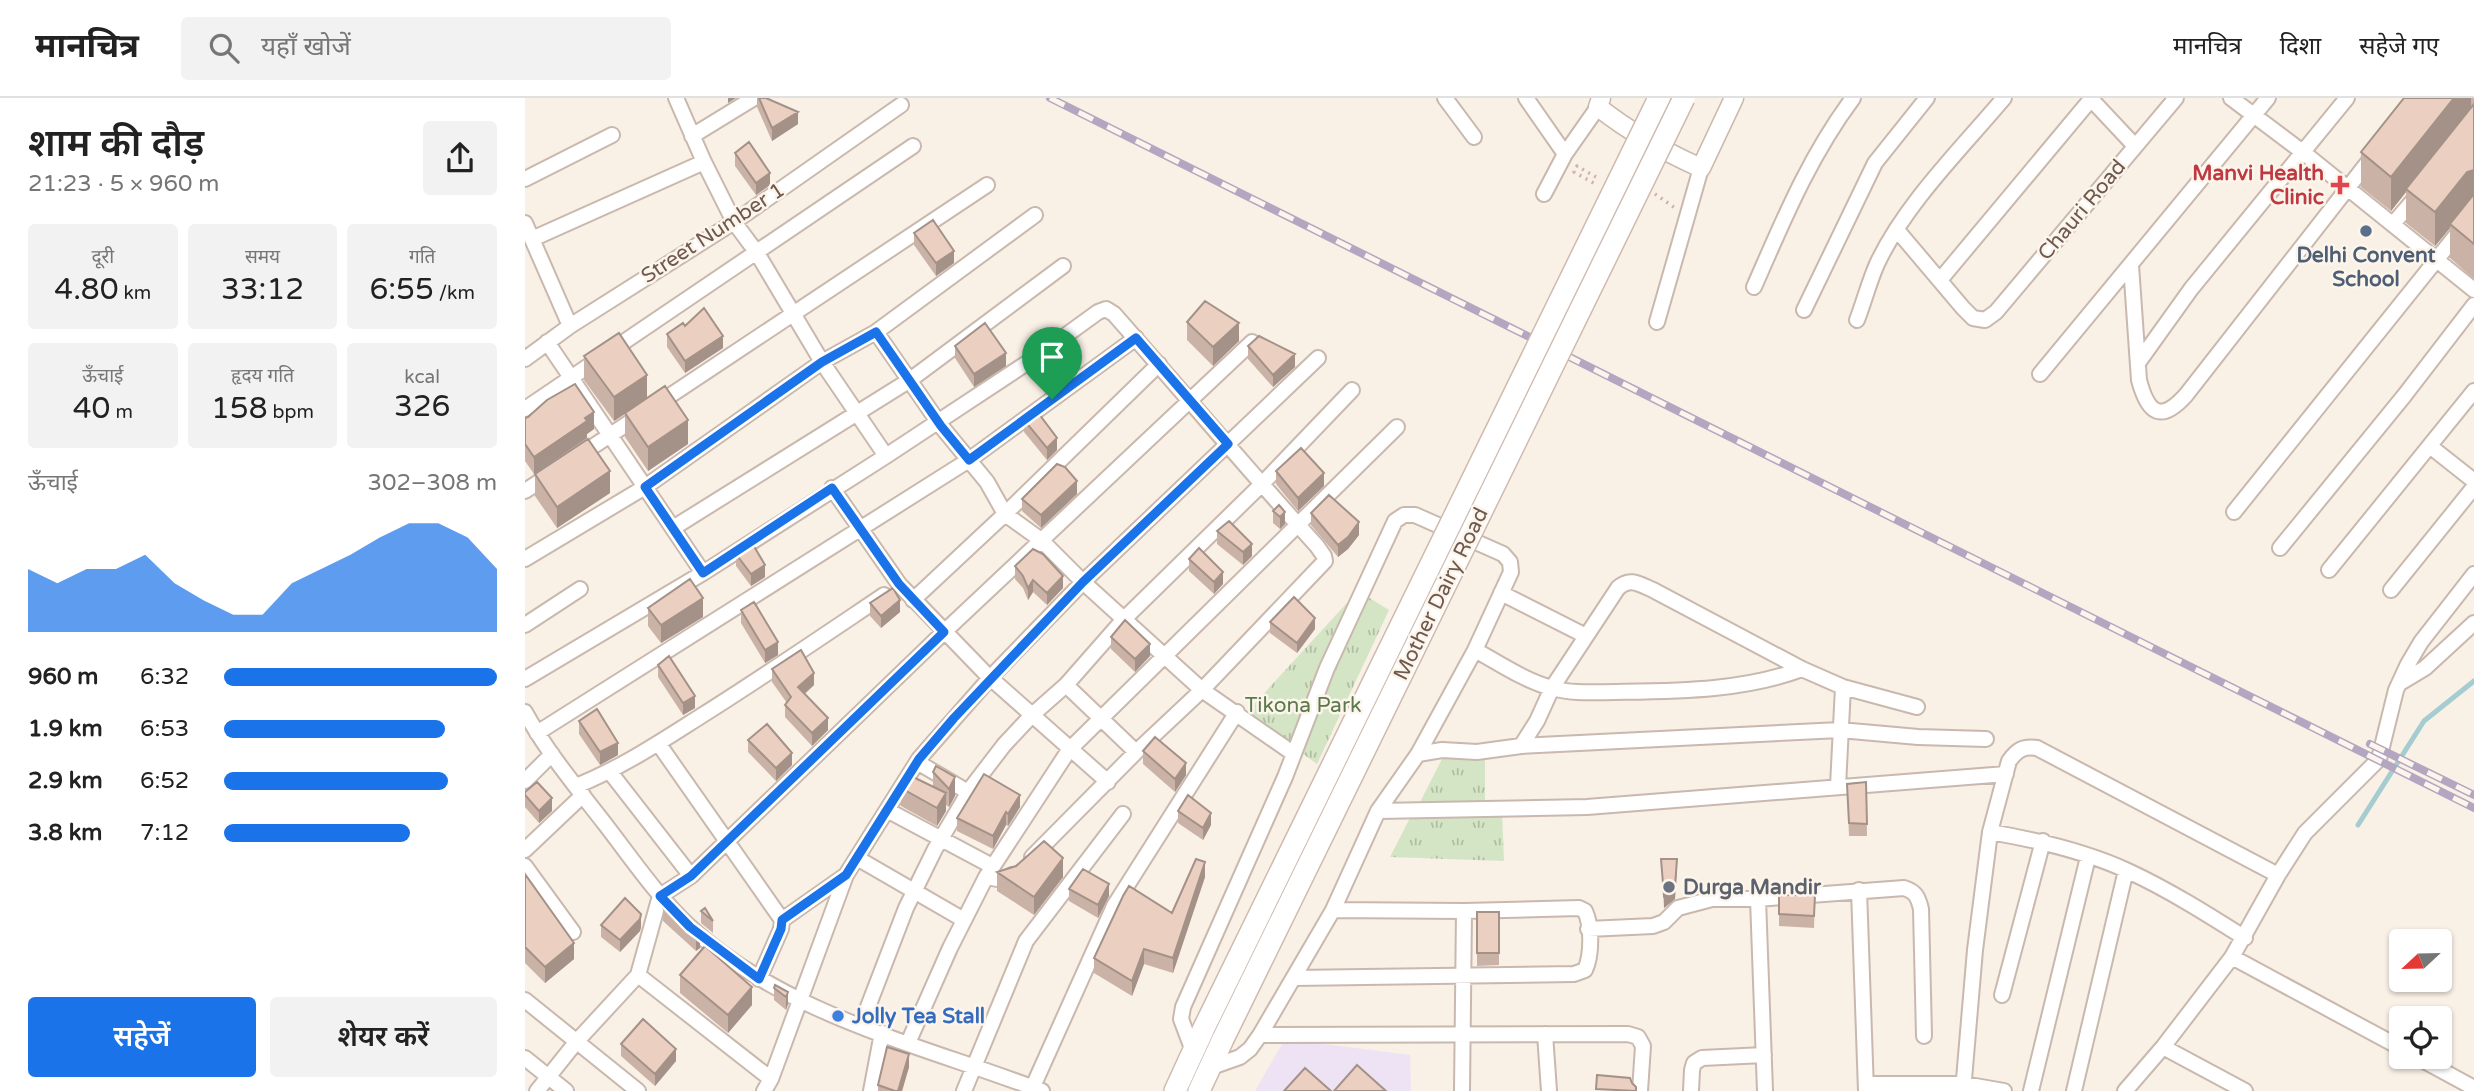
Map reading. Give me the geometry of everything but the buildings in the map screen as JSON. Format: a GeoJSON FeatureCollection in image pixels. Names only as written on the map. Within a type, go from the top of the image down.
{"type":"FeatureCollection","features":[{"type":"Feature","properties":{"kind":"main road","name":"Mother Dairy Road"},"geometry":{"type":"LineString","coordinates":[[1175,1091],[1659,98]]}},
{"type":"Feature","properties":{"kind":"main road","name":"Mother Dairy Road"},"geometry":{"type":"LineString","coordinates":[[1199,1091],[1684,98]]}},
{"type":"Feature","properties":{"kind":"street"},"geometry":{"type":"LineString","coordinates":[[676,98],[734,222],[757,253],[822,362],[886,456]]}},
{"type":"Feature","properties":{"kind":"street"},"geometry":{"type":"LineString","coordinates":[[692,136],[754,98]]}},
{"type":"Feature","properties":{"kind":"street"},"geometry":{"type":"LineString","coordinates":[[1444,98],[1474,138]]}},
{"type":"Feature","properties":{"kind":"street"},"geometry":{"type":"LineString","coordinates":[[1526,98],[1565,154]]}},
{"type":"Feature","properties":{"kind":"street"},"geometry":{"type":"LineString","coordinates":[[1657,322],[1701,168],[1734,98]]}},
{"type":"Feature","properties":{"kind":"street"},"geometry":{"type":"LineString","coordinates":[[1754,287],[1802,178],[1832,126],[1853,98]]}},
{"type":"Feature","properties":{"kind":"street"},"geometry":{"type":"LineString","coordinates":[[1804,310],[1875,163],[1927,98]]}},
{"type":"Feature","properties":{"kind":"street"},"geometry":{"type":"LineString","coordinates":[[1857,320],[1877,264],[1897,230],[1922,195],[2004,98]]}},
{"type":"Feature","properties":{"kind":"street"},"geometry":{"type":"LineString","coordinates":[[1897,230],[1940,280],[2091,98],[2135,146]]}},
{"type":"Feature","properties":{"kind":"street","name":"Chauri Road"},"geometry":{"type":"LineString","coordinates":[[1940,280],[1973,318],[1985,320],[1996,312],[2176,98]]}},
{"type":"Feature","properties":{"kind":"street"},"geometry":{"type":"LineString","coordinates":[[2231,98],[2304,153],[2474,290]]}},
{"type":"Feature","properties":{"kind":"street"},"geometry":{"type":"LineString","coordinates":[[2040,374],[2268,98]]}},
{"type":"Feature","properties":{"kind":"street"},"geometry":{"type":"LineString","coordinates":[[2138,363],[2191,289],[2347,98]]}},
{"type":"Feature","properties":{"kind":"street"},"geometry":{"type":"LineString","coordinates":[[1544,194],[1565,154],[1600,103],[1620,124],[1678,158],[1701,168]]}},
{"type":"Feature","properties":{"kind":"street","name":"Street Number 1"},"geometry":{"type":"LineString","coordinates":[[525,359],[571,326],[734,222],[901,105]]}},
{"type":"Feature","properties":{"kind":"street"},"geometry":{"type":"LineString","coordinates":[[525,179],[613,135]]}},
{"type":"Feature","properties":{"kind":"street"},"geometry":{"type":"LineString","coordinates":[[525,410],[913,146]]}},
{"type":"Feature","properties":{"kind":"street"},"geometry":{"type":"LineString","coordinates":[[2131,265],[2138,363],[2144,399],[2152,409],[2162,411],[2174,408],[2379,148]]}},
{"type":"Feature","properties":{"kind":"street"},"geometry":{"type":"LineString","coordinates":[[532,239],[704,162]]}},
{"type":"Feature","properties":{"kind":"street"},"geometry":{"type":"LineString","coordinates":[[525,491],[987,185]]}},
{"type":"Feature","properties":{"kind":"street"},"geometry":{"type":"LineString","coordinates":[[2393,224],[2424,187]]}},
{"type":"Feature","properties":{"kind":"street"},"geometry":{"type":"LineString","coordinates":[[2234,512],[2474,212]]}},
{"type":"Feature","properties":{"kind":"street"},"geometry":{"type":"LineString","coordinates":[[525,559],[645,487],[822,362],[876,332],[1035,215]]}},
{"type":"Feature","properties":{"kind":"street"},"geometry":{"type":"LineString","coordinates":[[525,223],[571,326]]}},
{"type":"Feature","properties":{"kind":"street"},"geometry":{"type":"LineString","coordinates":[[673,528],[911,380],[1063,266]]}},
{"type":"Feature","properties":{"kind":"street"},"geometry":{"type":"LineString","coordinates":[[2280,548],[2474,305]]}},
{"type":"Feature","properties":{"kind":"street"},"geometry":{"type":"LineString","coordinates":[[525,679],[703,573],[832,488],[886,456],[1106,309],[1136,338],[1297,524],[1324,556],[1323,565],[1202,690],[1010,877],[995,880],[989,871],[887,810]]}},
{"type":"Feature","properties":{"kind":"street"},"geometry":{"type":"LineString","coordinates":[[876,332],[938,421],[987,482],[1005,514],[1041,540],[1202,690],[1294,754]]}},
{"type":"Feature","properties":{"kind":"street"},"geometry":{"type":"LineString","coordinates":[[1136,338],[969,460],[861,530],[529,723],[660,896],[690,927],[759,979],[800,1000],[861,1025],[1035,1090],[1114,906],[1237,712]]}},
{"type":"Feature","properties":{"kind":"street"},"geometry":{"type":"LineString","coordinates":[[547,342],[703,573]]}},
{"type":"Feature","properties":{"kind":"street"},"geometry":{"type":"LineString","coordinates":[[537,1091],[577,1041],[638,975],[660,896],[691,876],[944,632],[1252,342]]}},
{"type":"Feature","properties":{"kind":"street"},"geometry":{"type":"LineString","coordinates":[[638,975],[767,1085],[846,875],[917,762],[990,678],[1083,582],[1318,358]]}},
{"type":"Feature","properties":{"kind":"street"},"geometry":{"type":"LineString","coordinates":[[913,600],[1159,364]]}},
{"type":"Feature","properties":{"kind":"street"},"geometry":{"type":"LineString","coordinates":[[861,1025],[914,891],[968,792],[1004,745],[1066,685],[1124,619],[1261,485],[1352,390]]}},
{"type":"Feature","properties":{"kind":"street"},"geometry":{"type":"LineString","coordinates":[[2329,570],[2474,391]]}},
{"type":"Feature","properties":{"kind":"street"},"geometry":{"type":"LineString","coordinates":[[908,1042],[989,871],[1069,750],[1397,428]]}},
{"type":"Feature","properties":{"kind":"street"},"geometry":{"type":"LineString","coordinates":[[2431,447],[2474,481]]}},
{"type":"Feature","properties":{"kind":"street"},"geometry":{"type":"LineString","coordinates":[[2391,590],[2474,486]]}},
{"type":"Feature","properties":{"kind":"street"},"geometry":{"type":"LineString","coordinates":[[832,488],[913,600],[990,678],[1108,782]]}},
{"type":"Feature","properties":{"kind":"street"},"geometry":{"type":"LineString","coordinates":[[1193,1051],[1181,1019],[1183,1007],[1294,754],[1327,668],[1395,522],[1404,515],[1415,515],[1503,554],[1510,562],[1511,572],[1475,650],[1418,754],[1378,811],[1333,910],[1250,1049],[1240,1057],[1209,1068]]}},
{"type":"Feature","properties":{"kind":"street"},"geometry":{"type":"LineString","coordinates":[[2125,1091],[2164,1046],[2232,957],[2305,833],[2379,759],[2400,682],[2421,642],[2474,574]]}},
{"type":"Feature","properties":{"kind":"street"},"geometry":{"type":"LineString","coordinates":[[1521,746],[1537,721],[1552,688],[1618,588],[1627,581],[1634,582],[1802,669],[1843,687],[1917,707]]}},
{"type":"Feature","properties":{"kind":"street"},"geometry":{"type":"LineString","coordinates":[[525,850],[579,790],[780,666],[899,584]]}},
{"type":"Feature","properties":{"kind":"street"},"geometry":{"type":"LineString","coordinates":[[525,625],[580,589]]}},
{"type":"Feature","properties":{"kind":"street"},"geometry":{"type":"LineString","coordinates":[[1501,593],[1586,636]]}},
{"type":"Feature","properties":{"kind":"street"},"geometry":{"type":"LineString","coordinates":[[2400,682],[2424,668],[2474,623]]}},
{"type":"Feature","properties":{"kind":"street"},"geometry":{"type":"LineString","coordinates":[[1475,650],[1552,688],[1589,692],[1754,684],[1802,669]]}},
{"type":"Feature","properties":{"kind":"street"},"geometry":{"type":"LineString","coordinates":[[1066,685],[1136,752]]}},
{"type":"Feature","properties":{"kind":"street"},"geometry":{"type":"LineString","coordinates":[[1838,786],[1843,687]]}},
{"type":"Feature","properties":{"kind":"street"},"geometry":{"type":"LineString","coordinates":[[1418,754],[1442,750],[1477,752],[1521,746],[1840,730],[1930,738],[1986,739]]}},
{"type":"Feature","properties":{"kind":"street"},"geometry":{"type":"LineString","coordinates":[[658,743],[782,920],[781,929],[759,979]]}},
{"type":"Feature","properties":{"kind":"street"},"geometry":{"type":"LineString","coordinates":[[1963,1088],[1975,950],[1990,832],[2009,761],[2016,752],[2025,747],[2036,748],[2278,875]]}},
{"type":"Feature","properties":{"kind":"street"},"geometry":{"type":"LineString","coordinates":[[525,781],[552,754]]}},
{"type":"Feature","properties":{"kind":"street"},"geometry":{"type":"LineString","coordinates":[[917,762],[968,792]]}},
{"type":"Feature","properties":{"kind":"street"},"geometry":{"type":"LineString","coordinates":[[610,772],[691,876]]}},
{"type":"Feature","properties":{"kind":"street"},"geometry":{"type":"LineString","coordinates":[[1378,811],[1587,807],[2006,774]]}},
{"type":"Feature","properties":{"kind":"street"},"geometry":{"type":"LineString","coordinates":[[964,1091],[1026,941],[1123,814]]}},
{"type":"Feature","properties":{"kind":"street"},"geometry":{"type":"LineString","coordinates":[[1990,832],[2043,841],[2126,870],[2184,900],[2245,938]]}},
{"type":"Feature","properties":{"kind":"street"},"geometry":{"type":"LineString","coordinates":[[2002,995],[2043,841]]}},
{"type":"Feature","properties":{"kind":"street"},"geometry":{"type":"LineString","coordinates":[[2031,1091],[2088,857]]}},
{"type":"Feature","properties":{"kind":"street"},"geometry":{"type":"LineString","coordinates":[[857,858],[964,920]]}},
{"type":"Feature","properties":{"kind":"street"},"geometry":{"type":"LineString","coordinates":[[525,866],[573,932]]}},
{"type":"Feature","properties":{"kind":"street"},"geometry":{"type":"LineString","coordinates":[[2074,1091],[2126,870]]}},
{"type":"Feature","properties":{"kind":"street"},"geometry":{"type":"LineString","coordinates":[[782,920],[846,875]]}},
{"type":"Feature","properties":{"kind":"street"},"geometry":{"type":"LineString","coordinates":[[1588,929],[1653,926],[1664,922],[1678,908],[1713,899],[1758,899],[1905,888],[1913,891],[1921,909],[1924,1035]]}},
{"type":"Feature","properties":{"kind":"street"},"geometry":{"type":"LineString","coordinates":[[1859,890],[1866,1087],[2004,1091]]}},
{"type":"Feature","properties":{"kind":"street"},"geometry":{"type":"LineString","coordinates":[[1758,899],[1765,1091]]}},
{"type":"Feature","properties":{"kind":"street"},"geometry":{"type":"LineString","coordinates":[[1294,978],[1574,974],[1585,970],[1590,961],[1585,911],[1579,908],[1333,910]]}},
{"type":"Feature","properties":{"kind":"street"},"geometry":{"type":"LineString","coordinates":[[1462,1091],[1464,911]]}},
{"type":"Feature","properties":{"kind":"street"},"geometry":{"type":"LineString","coordinates":[[2232,957],[2389,1042]]}},
{"type":"Feature","properties":{"kind":"street"},"geometry":{"type":"LineString","coordinates":[[525,1000],[638,1091]]}},
{"type":"Feature","properties":{"kind":"street"},"geometry":{"type":"LineString","coordinates":[[871,1091],[882,1033]]}},
{"type":"Feature","properties":{"kind":"street"},"geometry":{"type":"LineString","coordinates":[[1545,1034],[1549,1091]]}},
{"type":"Feature","properties":{"kind":"street"},"geometry":{"type":"LineString","coordinates":[[1260,1035],[1628,1034],[1638,1037],[1643,1046],[1640,1091]]}},
{"type":"Feature","properties":{"kind":"street"},"geometry":{"type":"LineString","coordinates":[[2164,1046],[2245,1091]]}},
{"type":"Feature","properties":{"kind":"street"},"geometry":{"type":"LineString","coordinates":[[1691,1091],[1694,1063],[1702,1058],[1764,1055]]}},
{"type":"Feature","properties":{"kind":"street"},"geometry":{"type":"LineString","coordinates":[[525,1058],[566,1091]]}},
{"type":"Feature","properties":{"kind":"street"},"geometry":{"type":"LineString","coordinates":[[2439,1069],[2474,1088]]}},
{"type":"Feature","properties":{"kind":"path"},"geometry":{"type":"LineString","coordinates":[[1577,166],[1596,177]]}},
{"type":"Feature","properties":{"kind":"path"},"geometry":{"type":"LineString","coordinates":[[1574,172],[1598,185]]}},
{"type":"Feature","properties":{"kind":"path"},"geometry":{"type":"LineString","coordinates":[[1660,197],[1683,214]]}},
{"type":"Feature","properties":{"kind":"shaded area"},"geometry":{"type":"Polygon","coordinates":[[[1285,1039],[1410,1055],[1411,1091],[1255,1091],[1285,1039]]]}},
{"type":"Feature","properties":{"kind":"green space","name":"Tikona Park"},"geometry":{"type":"Polygon","coordinates":[[[1358,591],[1389,610],[1317,764],[1246,713],[1358,591]]]}},
{"type":"Feature","properties":{"kind":"green space"},"geometry":{"type":"Polygon","coordinates":[[[1485,754],[1485,803],[1418,806],[1443,757],[1485,754]]]}},
{"type":"Feature","properties":{"kind":"green space"},"geometry":{"type":"Polygon","coordinates":[[[1412,814],[1502,814],[1504,861],[1390,857],[1412,814]]]}},
{"type":"Feature","properties":{"kind":"waterway"},"geometry":{"type":"LineString","coordinates":[[2358,825],[2424,721],[2474,681]]}},
{"type":"Feature","properties":{"kind":"railway"},"geometry":{"type":"LineString","coordinates":[[1050,98],[2474,808]]}},
{"type":"Feature","properties":{"kind":"railway"},"geometry":{"type":"LineString","coordinates":[[2370,744],[2474,795]]}},
{"type":"Feature","properties":{"kind":"place","name":"Manvi Health Clinic"},"geometry":{"type":"Point","coordinates":[2340,185]}},
{"type":"Feature","properties":{"kind":"place","name":"Delhi Convent School"},"geometry":{"type":"Point","coordinates":[2366,231]}},
{"type":"Feature","properties":{"kind":"place","name":"Durga Mandir"},"geometry":{"type":"Point","coordinates":[1669,887]}},
{"type":"Feature","properties":{"kind":"place","name":"Jolly Tea Stall"},"geometry":{"type":"Point","coordinates":[838,1016]}},
{"type":"Feature","properties":{"kind":"route"},"geometry":{"type":"LineString","coordinates":[[876,332],[941,426],[969,460],[1052,399],[1136,338],[1228,444],[1083,582],[990,678],[919,759],[846,875],[782,920],[781,929],[759,979],[690,927],[660,896],[691,876],[944,632],[899,584],[832,488],[703,573],[645,487],[822,362],[876,332]]}}]}
